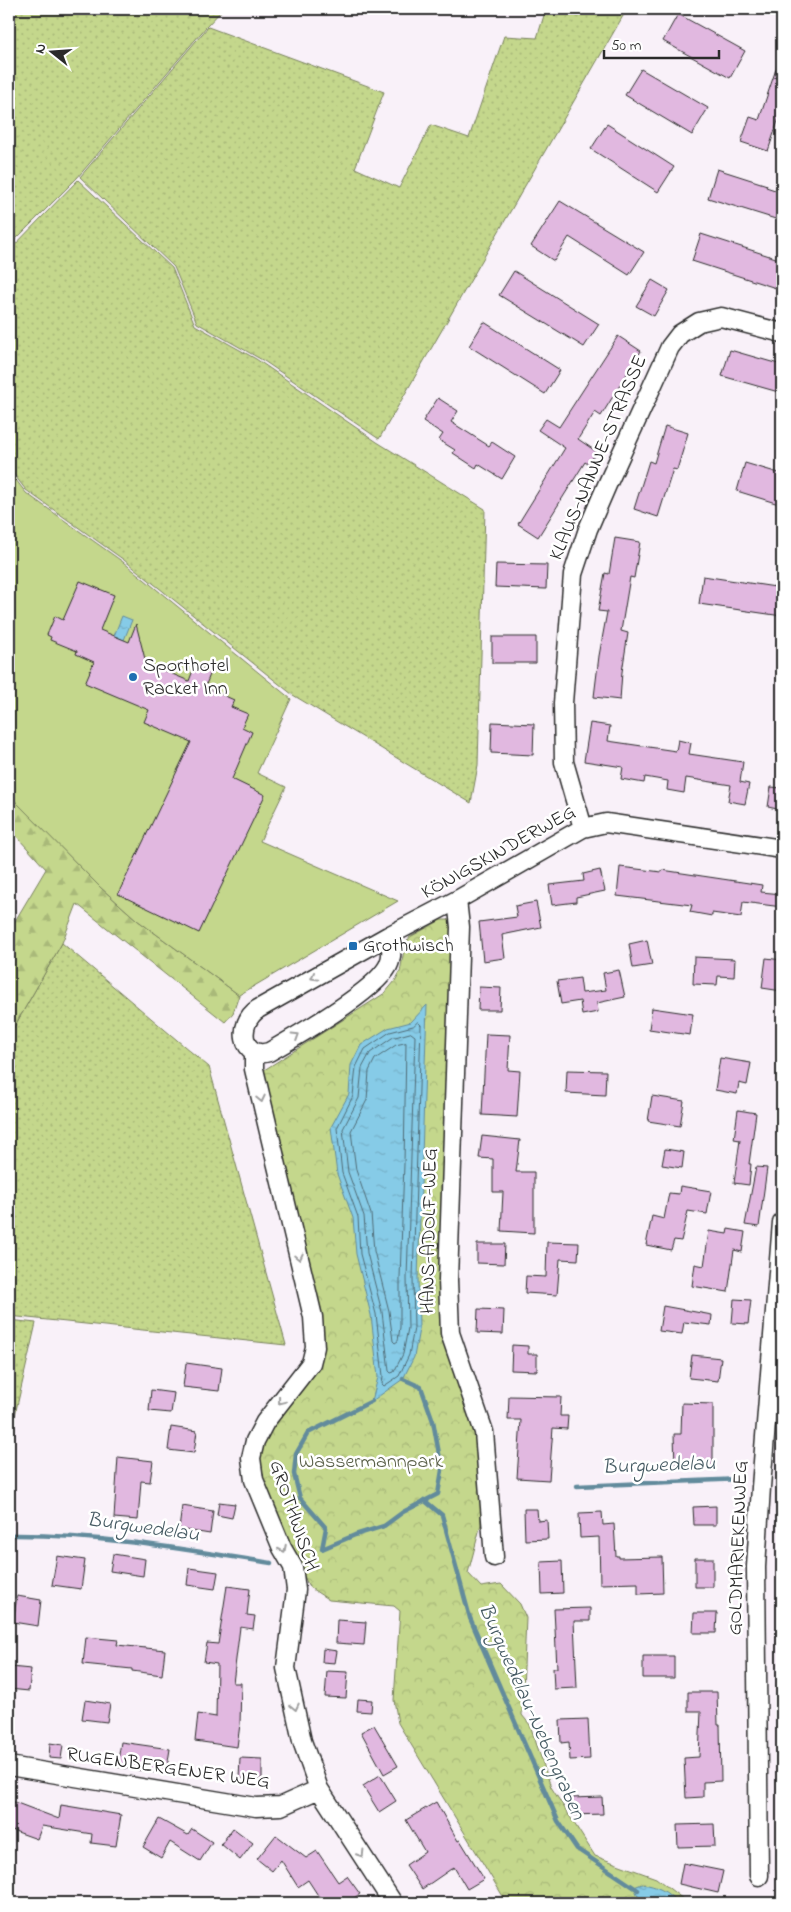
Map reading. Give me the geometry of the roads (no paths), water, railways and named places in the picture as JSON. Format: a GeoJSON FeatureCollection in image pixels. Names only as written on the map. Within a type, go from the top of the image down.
{"type":"FeatureCollection","features":[{"type":"Feature","properties":{"kind":"street","name":"KLAUS-NANNE-STRASSE"},"geometry":{"type":"LineString","coordinates":[[583,828],[564,762],[562,703],[572,574],[592,519],[670,347],[680,334],[699,322],[722,317],[782,334]]}},
{"type":"Feature","properties":{"kind":"street","name":"KÖNIGSKINDERWEG"},"geometry":{"type":"LineString","coordinates":[[254,1051],[248,1044],[244,1030],[246,1021],[252,1012],[583,828],[606,823],[782,849]]}},
{"type":"Feature","properties":{"kind":"street","name":"HANS-ADOLF-WEG"},"geometry":{"type":"LineString","coordinates":[[456,900],[460,927],[448,1280],[450,1333],[484,1432],[494,1557]]}},
{"type":"Feature","properties":{"kind":"street"},"geometry":{"type":"LineString","coordinates":[[254,1051],[264,1053],[285,1042],[334,1012],[374,982],[383,974],[391,956],[391,942],[388,936]]}},
{"type":"Feature","properties":{"kind":"street","name":"GROTHWISCH"},"geometry":{"type":"LineString","coordinates":[[254,1051],[254,1069],[313,1317],[315,1347],[311,1363],[265,1422],[255,1441],[251,1458],[254,1480],[282,1548],[293,1567],[296,1590],[286,1668],[302,1741],[319,1789],[393,1903]]}},
{"type":"Feature","properties":{"kind":"street","name":"GOLDMARIEKENWEG"},"geometry":{"type":"LineString","coordinates":[[759,1876],[756,1567],[782,1222]]}},
{"type":"Feature","properties":{"kind":"street","name":"RUGENBERGENER WEG"},"geometry":{"type":"LineString","coordinates":[[9,1766],[256,1807],[280,1806],[319,1789]]}},
{"type":"Feature","properties":{"kind":"water"},"geometry":{"type":"Polygon","coordinates":[[[122,616],[132,620],[124,640],[114,636],[122,616]]]}},
{"type":"Feature","properties":{"kind":"water"},"geometry":{"type":"Polygon","coordinates":[[[427,1005],[418,1278],[419,1329],[414,1357],[403,1379],[372,1401],[378,1377],[371,1315],[356,1254],[353,1218],[337,1174],[331,1127],[349,1094],[351,1065],[361,1045],[388,1028],[411,1022],[427,1005]]]}},
{"type":"Feature","properties":{"kind":"water"},"geometry":{"type":"Polygon","coordinates":[[[642,1884],[662,1890],[678,1903],[641,1903],[634,1887],[642,1884]]]}},
{"type":"Feature","properties":{"kind":"waterway","name":"Burgwedelau"},"geometry":{"type":"LineString","coordinates":[[322,1549],[355,1535],[384,1526],[403,1512],[438,1494],[442,1470],[433,1421],[421,1387],[403,1379]]}},
{"type":"Feature","properties":{"kind":"waterway"},"geometry":{"type":"LineString","coordinates":[[322,1549],[326,1528],[300,1498],[294,1474],[296,1454],[308,1433],[372,1401]]}},
{"type":"Feature","properties":{"kind":"waterway","name":"Burgwedelau"},"geometry":{"type":"LineString","coordinates":[[577,1486],[742,1479]]}},
{"type":"Feature","properties":{"kind":"waterway","name":"Burgwedelau-Nebengraben"},"geometry":{"type":"LineString","coordinates":[[424,1500],[442,1515],[470,1618],[558,1821],[577,1849],[638,1890]]}},
{"type":"Feature","properties":{"kind":"waterway","name":"Burgwedelau"},"geometry":{"type":"LineString","coordinates":[[9,1535],[42,1535],[108,1540],[271,1563]]}},
{"type":"Feature","properties":{"kind":"place","name":"Sporthotel Racket Inn"},"geometry":{"type":"Point","coordinates":[133,677]}},
{"type":"Feature","properties":{"kind":"place","name":"Grothwisch"},"geometry":{"type":"Point","coordinates":[353,946]}},
{"type":"Feature","properties":{"kind":"park label","name":"Wassermannpark"},"geometry":{"type":"Point","coordinates":[371,1462]}}]}
